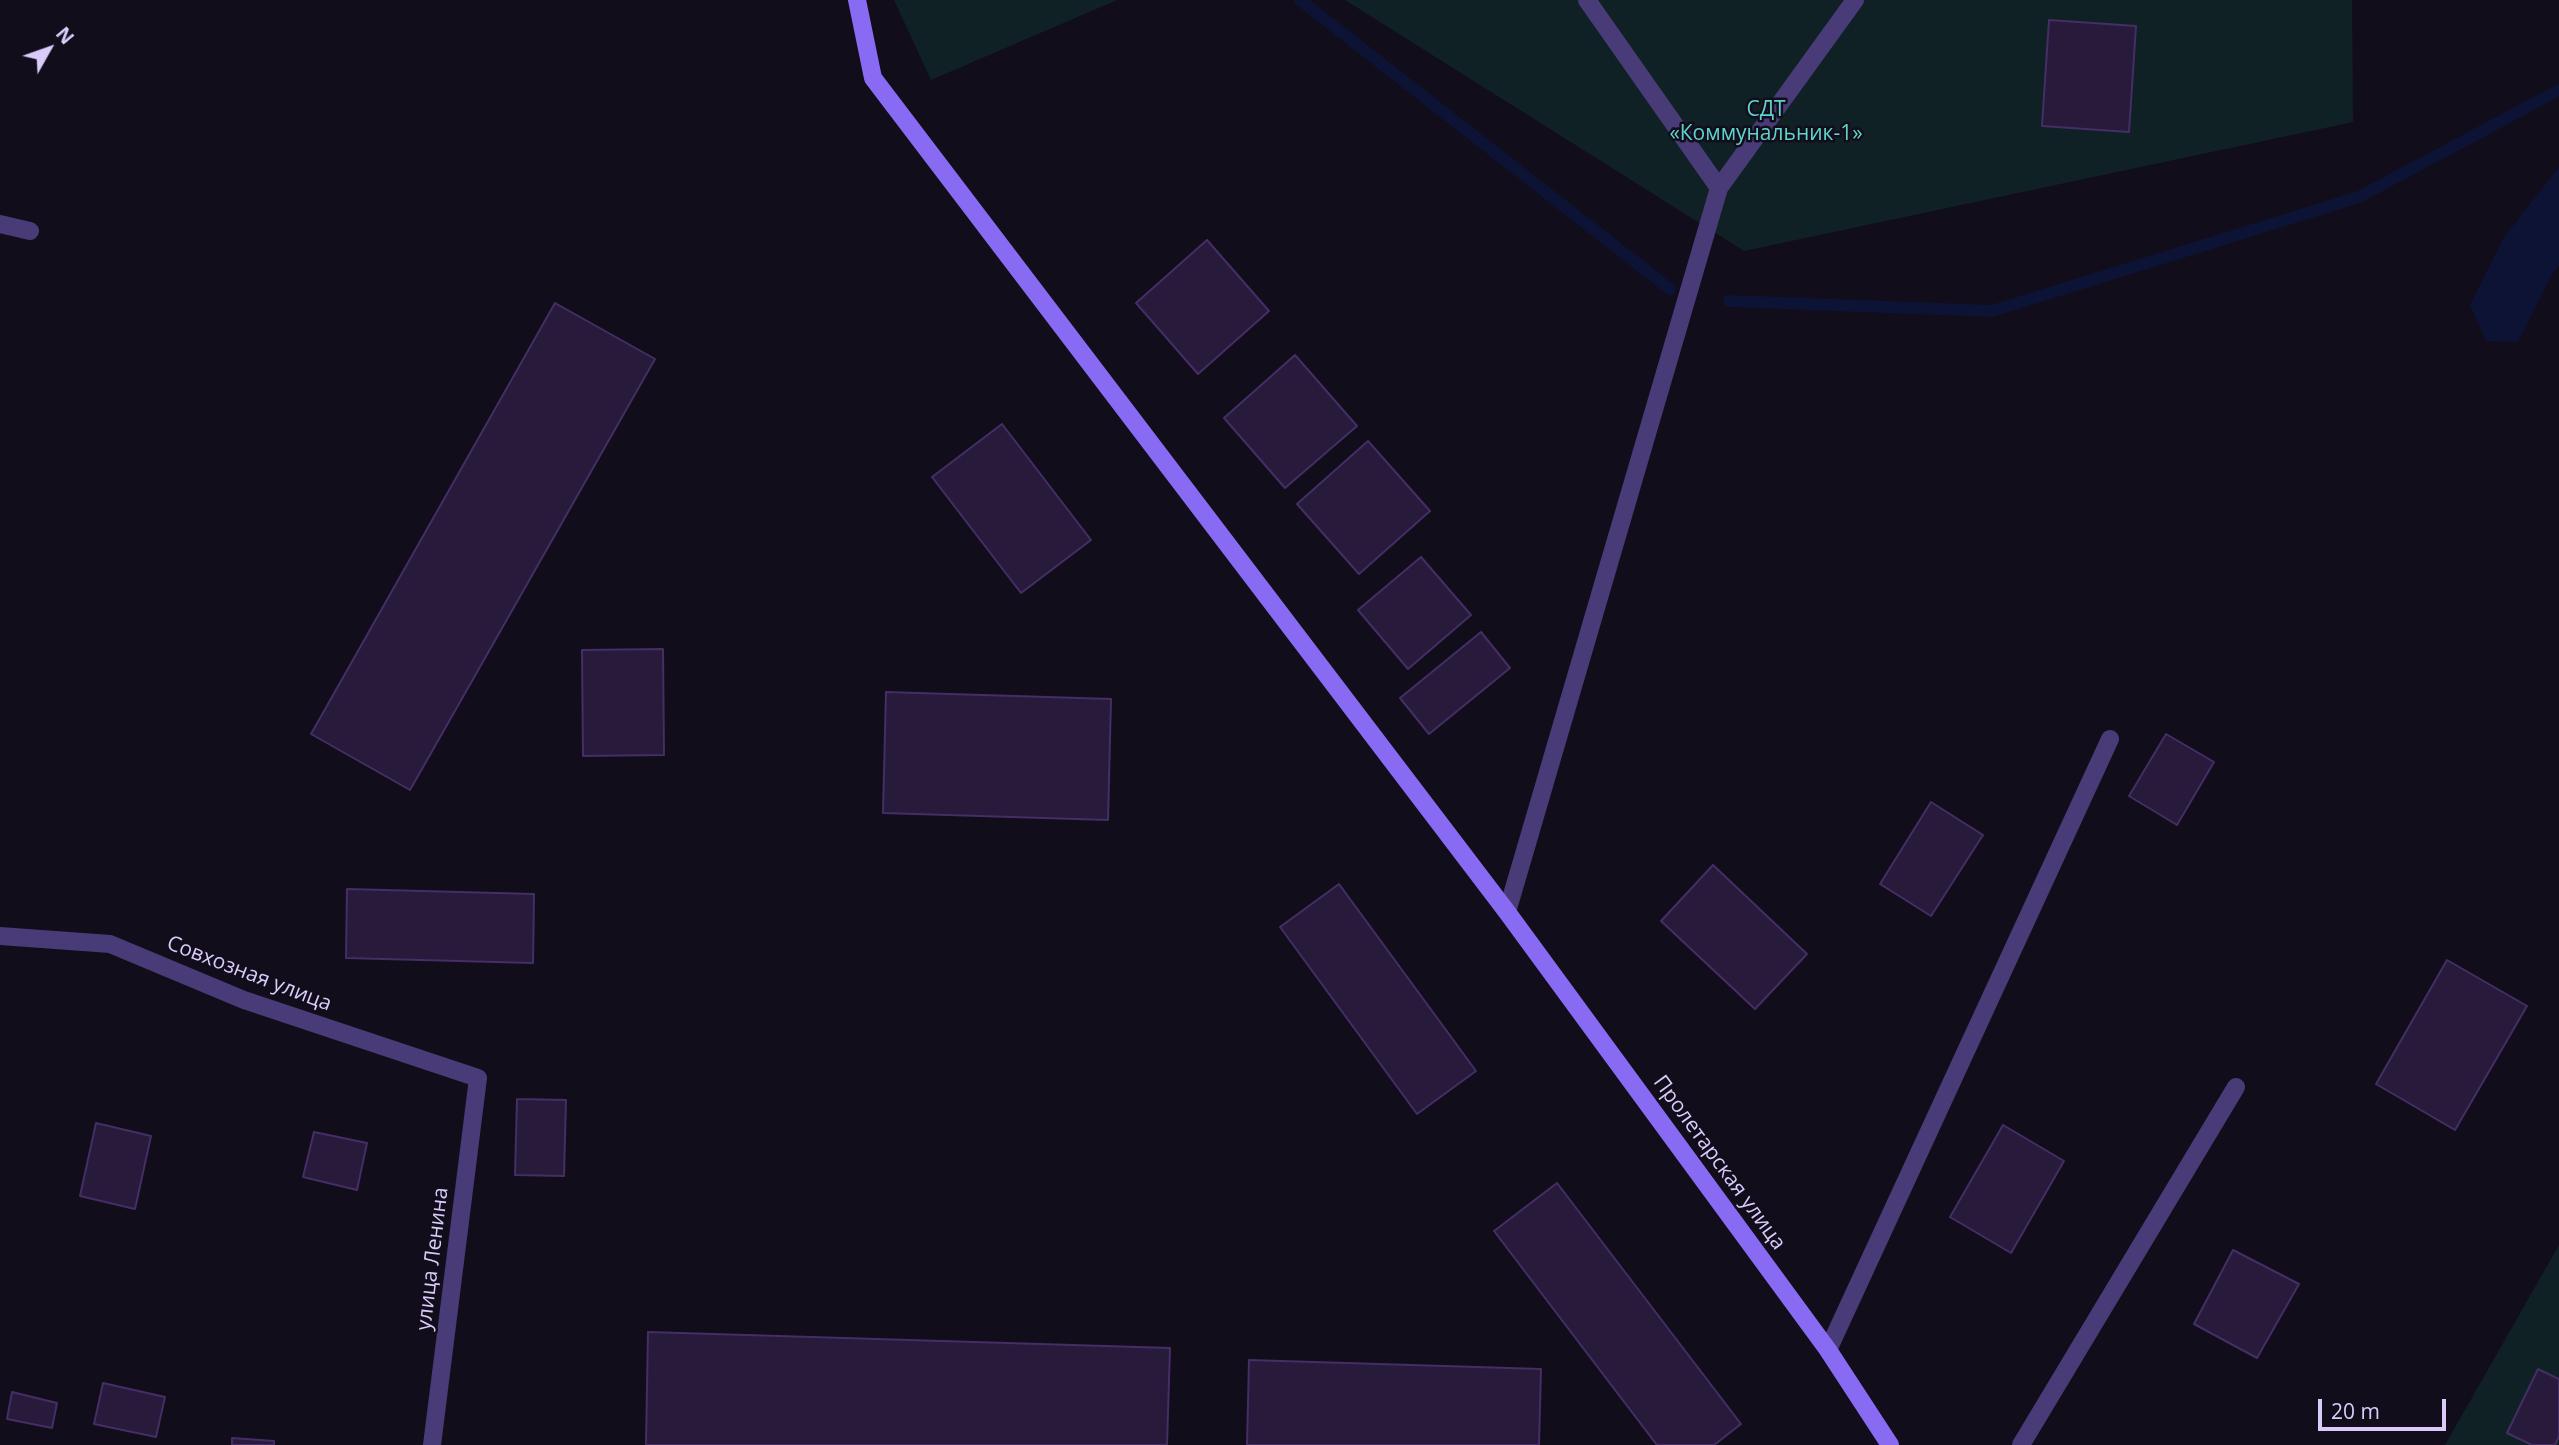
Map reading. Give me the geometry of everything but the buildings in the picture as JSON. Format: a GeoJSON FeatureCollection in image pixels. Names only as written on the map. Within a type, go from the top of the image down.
{"type":"FeatureCollection","features":[{"type":"Feature","properties":{"kind":"street","name":"Пролетарская улица"},"geometry":{"type":"LineString","coordinates":[[857,0],[873,79],[1507,912],[1828,1350],[1890,1445]]}},
{"type":"Feature","properties":{"kind":"street"},"geometry":{"type":"LineString","coordinates":[[1587,0],[1719,188]]}},
{"type":"Feature","properties":{"kind":"street"},"geometry":{"type":"LineString","coordinates":[[1507,912],[1719,188],[1855,0]]}},
{"type":"Feature","properties":{"kind":"street"},"geometry":{"type":"LineString","coordinates":[[0,224],[30,231]]}},
{"type":"Feature","properties":{"kind":"street"},"geometry":{"type":"LineString","coordinates":[[1828,1350],[2110,739]]}},
{"type":"Feature","properties":{"kind":"street","name":"Совхозная улица"},"geometry":{"type":"LineString","coordinates":[[0,936],[110,944],[244,1000],[478,1078]]}},
{"type":"Feature","properties":{"kind":"street","name":"улица Ленина"},"geometry":{"type":"LineString","coordinates":[[432,1445],[478,1078]]}},
{"type":"Feature","properties":{"kind":"street"},"geometry":{"type":"LineString","coordinates":[[2021,1445],[2236,1087]]}},
{"type":"Feature","properties":{"kind":"green space"},"geometry":{"type":"Polygon","coordinates":[[[894,0],[1117,0],[931,80],[894,0]]]}},
{"type":"Feature","properties":{"kind":"green space","name":"СДТ «Коммунальник-1»"},"geometry":{"type":"Polygon","coordinates":[[[1345,0],[2352,0],[2353,122],[1744,251],[1345,0]]]}},
{"type":"Feature","properties":{"kind":"green space"},"geometry":{"type":"Polygon","coordinates":[[[2559,1245],[2559,1445],[2445,1445],[2559,1245]]]}},
{"type":"Feature","properties":{"kind":"water"},"geometry":{"type":"Polygon","coordinates":[[[2559,167],[2559,266],[2551,276],[2518,342],[2486,341],[2470,305],[2504,237],[2559,167]]]}},
{"type":"Feature","properties":{"kind":"waterway"},"geometry":{"type":"LineString","coordinates":[[1300,0],[1670,289]]}},
{"type":"Feature","properties":{"kind":"waterway"},"geometry":{"type":"LineString","coordinates":[[1729,301],[1992,311],[2359,197],[2559,90]]}}]}
